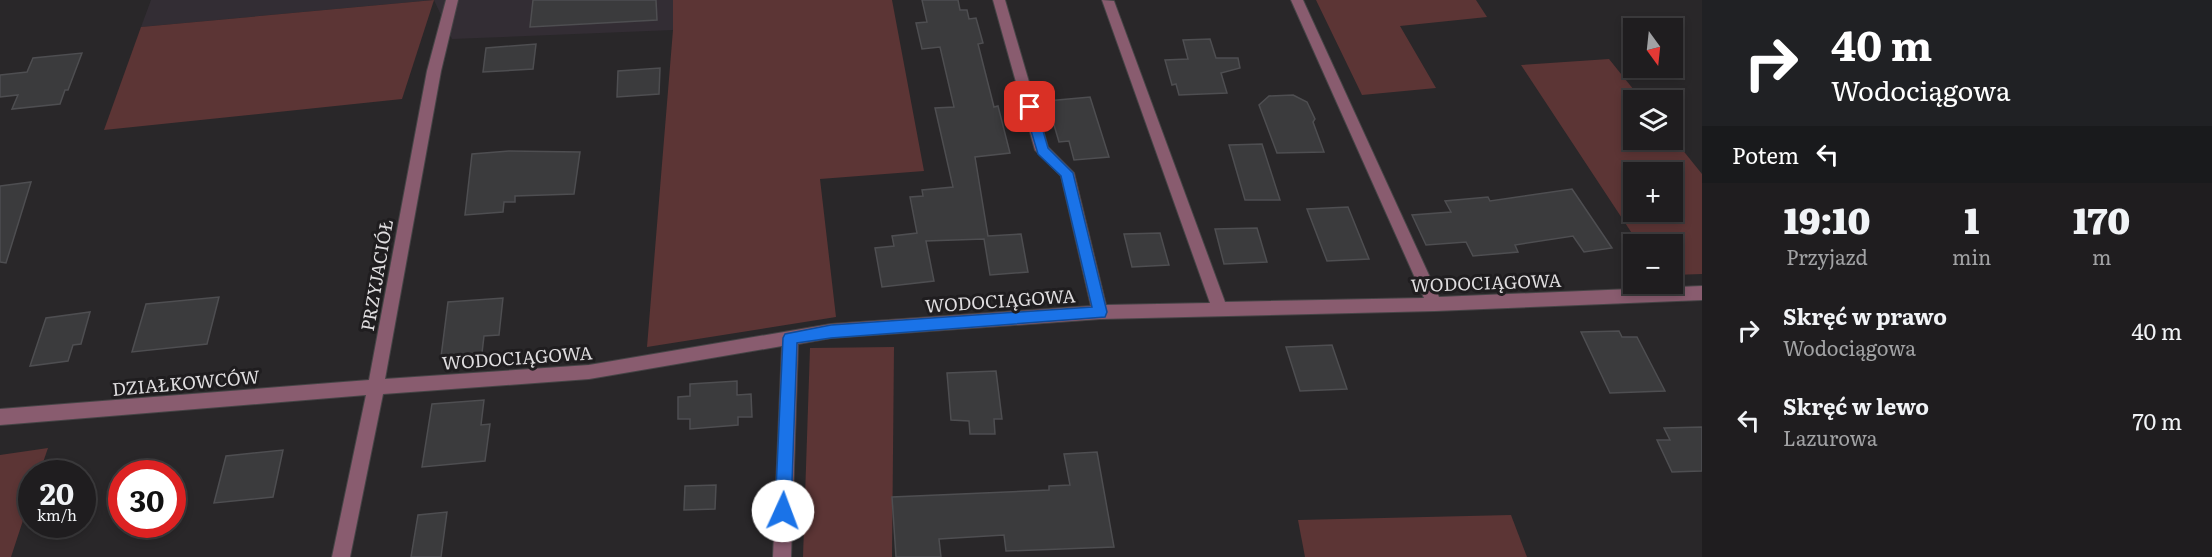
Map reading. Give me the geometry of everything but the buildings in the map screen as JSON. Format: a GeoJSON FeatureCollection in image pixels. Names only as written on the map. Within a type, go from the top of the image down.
{"type":"FeatureCollection","features":[{"type":"Feature","properties":{"kind":"street","name":"PRZYJACIÓŁ"},"geometry":{"type":"LineString","coordinates":[[341,557],[376,387],[434,71],[452,0]]}},
{"type":"Feature","properties":{"kind":"street"},"geometry":{"type":"LineString","coordinates":[[999,0],[1042,150],[1067,173],[1100,312]]}},
{"type":"Feature","properties":{"kind":"street"},"geometry":{"type":"LineString","coordinates":[[1297,0],[1435,304]]}},
{"type":"Feature","properties":{"kind":"street"},"geometry":{"type":"LineString","coordinates":[[1108,1],[1220,309]]}},
{"type":"Feature","properties":{"kind":"street","name":"WODOCIĄGOWA"},"geometry":{"type":"LineString","coordinates":[[376,387],[589,372],[831,331],[1100,312],[1435,304],[1702,293]]}},
{"type":"Feature","properties":{"kind":"street"},"geometry":{"type":"LineString","coordinates":[[782,557],[790,338]]}},
{"type":"Feature","properties":{"kind":"street","name":"DZIAŁKOWCÓW"},"geometry":{"type":"LineString","coordinates":[[0,417],[376,387]]}},
{"type":"Feature","properties":{"kind":"shaded area"},"geometry":{"type":"Polygon","coordinates":[[[151,0],[434,0],[141,27],[151,0]]]}},
{"type":"Feature","properties":{"kind":"shaded area"},"geometry":{"type":"Polygon","coordinates":[[[434,0],[673,0],[673,30],[452,39],[434,0]]]}},
{"type":"Feature","properties":{"kind":"shaded area"},"geometry":{"type":"Polygon","coordinates":[[[434,0],[402,99],[104,130],[141,27],[434,0]]]}},
{"type":"Feature","properties":{"kind":"shaded area"},"geometry":{"type":"Polygon","coordinates":[[[673,0],[892,0],[924,171],[820,179],[836,317],[647,347],[673,30],[673,0]]]}},
{"type":"Feature","properties":{"kind":"shaded area"},"geometry":{"type":"Polygon","coordinates":[[[1316,0],[1476,0],[1487,17],[1400,26],[1436,88],[1362,95],[1316,0]]]}},
{"type":"Feature","properties":{"kind":"shaded area"},"geometry":{"type":"Polygon","coordinates":[[[1609,59],[1634,90],[1623,90],[1623,150],[1683,150],[1702,174],[1702,274],[1683,275],[1683,234],[1632,234],[1624,222],[1683,222],[1683,162],[1623,162],[1623,220],[1521,65],[1609,59]]]}},
{"type":"Feature","properties":{"kind":"shaded area"},"geometry":{"type":"Polygon","coordinates":[[[894,347],[892,557],[803,557],[810,348],[894,347]]]}},
{"type":"Feature","properties":{"kind":"shaded area"},"geometry":{"type":"Polygon","coordinates":[[[48,448],[44,460],[18,460],[18,536],[11,557],[0,557],[0,455],[48,448]]]}},
{"type":"Feature","properties":{"kind":"shaded area"},"geometry":{"type":"Polygon","coordinates":[[[1511,515],[1527,557],[1305,557],[1298,520],[1511,515]]]}},
{"type":"Feature","properties":{"kind":"route"},"geometry":{"type":"LineString","coordinates":[[783,511],[790,338],[831,331],[1100,312],[1067,173],[1042,150],[1030,107]]}}]}
